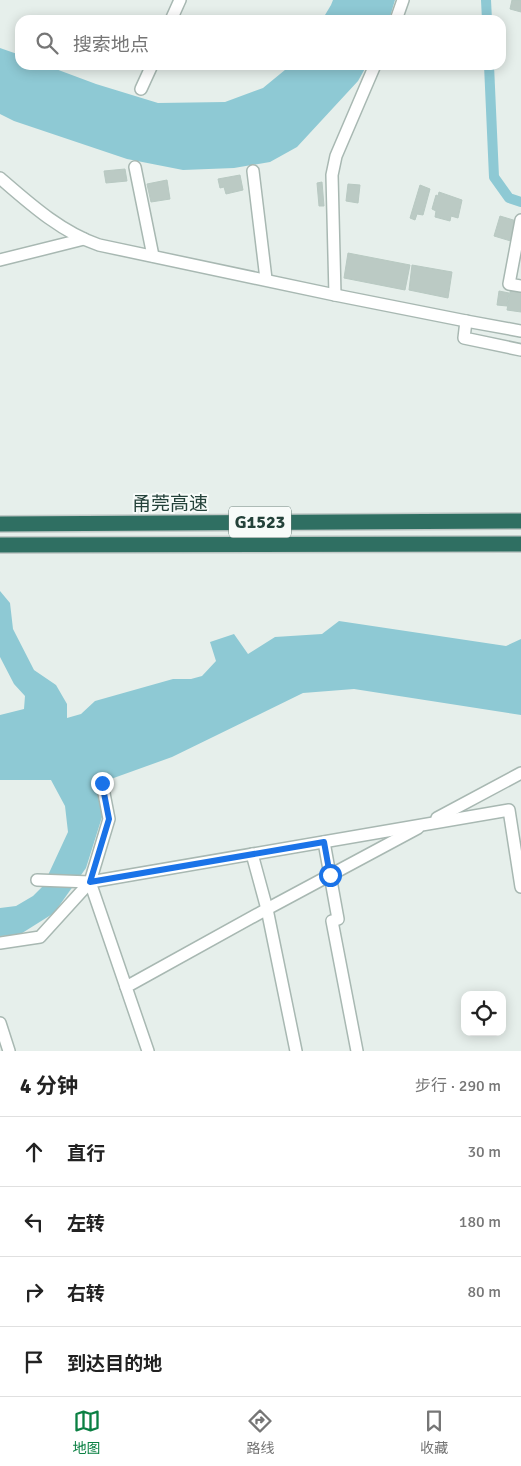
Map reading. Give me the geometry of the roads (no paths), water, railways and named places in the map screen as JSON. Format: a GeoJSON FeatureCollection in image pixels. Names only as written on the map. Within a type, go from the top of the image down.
{"type":"FeatureCollection","features":[{"type":"Feature","properties":{"kind":"highway","name":"甬莞高速"},"geometry":{"type":"LineString","coordinates":[[0,524],[521,521]]}},
{"type":"Feature","properties":{"kind":"highway","name":"G1523"},"geometry":{"type":"LineString","coordinates":[[0,545],[521,544]]}},
{"type":"Feature","properties":{"kind":"street"},"geometry":{"type":"LineString","coordinates":[[173,15],[180,0]]}},
{"type":"Feature","properties":{"kind":"street"},"geometry":{"type":"LineString","coordinates":[[398,15],[403,0]]}},
{"type":"Feature","properties":{"kind":"street"},"geometry":{"type":"LineString","coordinates":[[141,89],[150,70]]}},
{"type":"Feature","properties":{"kind":"street"},"geometry":{"type":"LineString","coordinates":[[336,295],[332,175],[336,156],[373,70]]}},
{"type":"Feature","properties":{"kind":"street"},"geometry":{"type":"LineString","coordinates":[[135,168],[153,256]]}},
{"type":"Feature","properties":{"kind":"street"},"geometry":{"type":"LineString","coordinates":[[253,171],[266,280]]}},
{"type":"Feature","properties":{"kind":"street"},"geometry":{"type":"LineString","coordinates":[[0,178],[36,210],[84,240],[99,245],[336,295],[521,331]]}},
{"type":"Feature","properties":{"kind":"street"},"geometry":{"type":"LineString","coordinates":[[521,220],[509,284],[521,286]]}},
{"type":"Feature","properties":{"kind":"street"},"geometry":{"type":"LineString","coordinates":[[0,260],[84,240]]}},
{"type":"Feature","properties":{"kind":"street"},"geometry":{"type":"LineString","coordinates":[[466,321],[464,338],[521,350]]}},
{"type":"Feature","properties":{"kind":"street"},"geometry":{"type":"LineString","coordinates":[[126,987],[521,773]]}},
{"type":"Feature","properties":{"kind":"street"},"geometry":{"type":"LineString","coordinates":[[0,943],[40,937],[85,882],[109,819],[102,783]]}},
{"type":"Feature","properties":{"kind":"street"},"geometry":{"type":"LineString","coordinates":[[40,880],[85,882],[509,810],[521,887]]}},
{"type":"Feature","properties":{"kind":"street"},"geometry":{"type":"LineString","coordinates":[[324,842],[338,919],[332,922],[356,1051]]}},
{"type":"Feature","properties":{"kind":"street"},"geometry":{"type":"LineString","coordinates":[[252,854],[267,909],[296,1051]]}},
{"type":"Feature","properties":{"kind":"street"},"geometry":{"type":"LineString","coordinates":[[85,882],[126,987],[148,1051]]}},
{"type":"Feature","properties":{"kind":"street"},"geometry":{"type":"LineString","coordinates":[[0,1023],[9,1051]]}},
{"type":"Feature","properties":{"kind":"water"},"geometry":{"type":"Polygon","coordinates":[[[333,0],[395,0],[390,15],[325,15],[333,0]]]}},
{"type":"Feature","properties":{"kind":"water"},"geometry":{"type":"Polygon","coordinates":[[[0,48],[15,53],[15,70],[58,70],[158,103],[225,102],[263,88],[285,70],[364,70],[358,81],[297,147],[270,162],[234,168],[183,170],[127,159],[14,121],[0,114],[0,48]]]}},
{"type":"Feature","properties":{"kind":"water"},"geometry":{"type":"Polygon","coordinates":[[[0,591],[10,603],[13,629],[34,670],[56,685],[67,704],[67,718],[81,714],[95,701],[173,679],[191,679],[202,676],[216,661],[210,642],[234,634],[248,654],[275,637],[322,634],[339,621],[506,646],[521,639],[521,715],[354,689],[303,693],[172,757],[97,784],[102,817],[86,868],[54,913],[19,935],[0,936],[0,908],[16,906],[33,896],[43,886],[68,832],[65,806],[51,780],[0,780],[0,715],[24,709],[25,696],[14,684],[0,657],[0,591]]]}},
{"type":"Feature","properties":{"kind":"waterway"},"geometry":{"type":"LineString","coordinates":[[486,0],[487,15]]}},
{"type":"Feature","properties":{"kind":"waterway"},"geometry":{"type":"LineString","coordinates":[[489,70],[494,177],[509,198],[521,202]]}}]}
